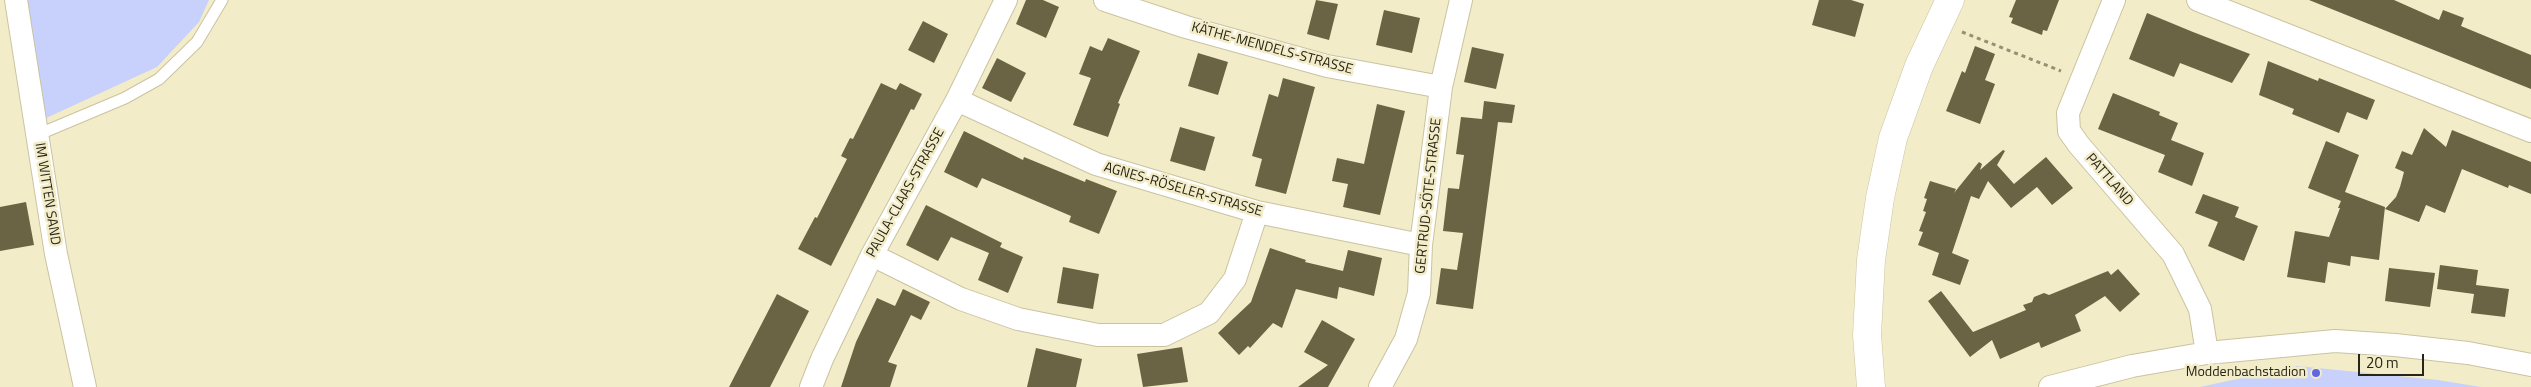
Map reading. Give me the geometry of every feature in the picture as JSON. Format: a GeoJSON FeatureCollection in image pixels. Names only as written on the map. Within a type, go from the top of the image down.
{"type":"FeatureCollection","features":[{"type":"Feature","properties":{"kind":"street","name":"IM WITTEN SAND"},"geometry":{"type":"LineString","coordinates":[[16,0],[56,254],[85,387]]}},
{"type":"Feature","properties":{"kind":"street","name":"PAULA-CLAAS-STRASSE"},"geometry":{"type":"LineString","coordinates":[[812,387],[822,359],[872,255],[957,100],[1006,0]]}},
{"type":"Feature","properties":{"kind":"street","name":"KÄTHE-MENDELS-STRASSE"},"geometry":{"type":"LineString","coordinates":[[1105,0],[1186,27],[1327,66],[1441,87]]}},
{"type":"Feature","properties":{"kind":"street","name":"GERTRUD-SÖTE-STRASSE"},"geometry":{"type":"LineString","coordinates":[[1380,387],[1406,339],[1419,293],[1421,245],[1441,87],[1461,0]]}},
{"type":"Feature","properties":{"kind":"street","name":"PATTLAND"},"geometry":{"type":"LineString","coordinates":[[2114,0],[2068,113],[2069,131],[2079,146],[2174,254],[2200,309],[2207,353]]}},
{"type":"Feature","properties":{"kind":"street"},"geometry":{"type":"LineString","coordinates":[[2198,0],[2531,131]]}},
{"type":"Feature","properties":{"kind":"street"},"geometry":{"type":"LineString","coordinates":[[1871,387],[1867,335],[1871,260],[1880,198],[1893,138],[1919,66],[1944,12]]}},
{"type":"Feature","properties":{"kind":"street","name":"AGNES-RÖSELER-STRASSE"},"geometry":{"type":"LineString","coordinates":[[957,100],[1096,164],[1256,212],[1421,245]]}},
{"type":"Feature","properties":{"kind":"street"},"geometry":{"type":"LineString","coordinates":[[872,255],[962,300],[1018,319],[1098,335],[1164,335],[1209,313],[1235,279],[1256,212]]}},
{"type":"Feature","properties":{"kind":"street"},"geometry":{"type":"LineString","coordinates":[[2050,387],[2132,366],[2207,353],[2335,341],[2459,352],[2531,366]]}},
{"type":"Feature","properties":{"kind":"lane"},"geometry":{"type":"LineString","coordinates":[[37,135],[125,98],[159,79],[197,42],[222,0]]}},
{"type":"Feature","properties":{"kind":"path"},"geometry":{"type":"LineString","coordinates":[[1944,12],[2081,79]]}},
{"type":"Feature","properties":{"kind":"shaded area"},"geometry":{"type":"Polygon","coordinates":[[[25,0],[209,0],[199,22],[157,67],[44,119],[25,0]]]}},
{"type":"Feature","properties":{"kind":"shaded area","name":"Moddenbachstadion"},"geometry":{"type":"Polygon","coordinates":[[[2297,366],[2438,380],[2481,387],[2200,387],[2297,366]]]}},
{"type":"Feature","properties":{"kind":"building"},"geometry":{"type":"Polygon","coordinates":[[[1026,0],[1043,0],[1059,7],[1046,38],[1016,24],[1026,0]]]}},
{"type":"Feature","properties":{"kind":"building"},"geometry":{"type":"Polygon","coordinates":[[[1316,0],[1338,4],[1329,40],[1307,34],[1316,0]]]}},
{"type":"Feature","properties":{"kind":"building"},"geometry":{"type":"Polygon","coordinates":[[[1819,0],[1851,0],[1864,4],[1855,37],[1812,25],[1819,0]]]}},
{"type":"Feature","properties":{"kind":"building"},"geometry":{"type":"Polygon","coordinates":[[[2016,0],[2059,0],[2047,31],[2043,30],[2042,35],[2011,23],[2013,18],[2009,17],[2016,0]]]}},
{"type":"Feature","properties":{"kind":"building"},"geometry":{"type":"Polygon","coordinates":[[[2309,0],[2394,0],[2439,20],[2443,10],[2464,18],[2461,26],[2531,55],[2531,89],[2309,0]]]}},
{"type":"Feature","properties":{"kind":"building"},"geometry":{"type":"Polygon","coordinates":[[[1384,10],[1420,18],[1412,53],[1376,45],[1384,10]]]}},
{"type":"Feature","properties":{"kind":"building"},"geometry":{"type":"Polygon","coordinates":[[[2147,13],[2250,54],[2232,83],[2180,63],[2174,77],[2129,59],[2147,13]]]}},
{"type":"Feature","properties":{"kind":"building"},"geometry":{"type":"Polygon","coordinates":[[[923,21],[948,34],[934,63],[908,50],[923,21]]]}},
{"type":"Feature","properties":{"kind":"building"},"geometry":{"type":"Polygon","coordinates":[[[1108,38],[1140,51],[1118,103],[1120,104],[1108,137],[1073,125],[1091,78],[1079,74],[1090,46],[1102,51],[1108,38]]]}},
{"type":"Feature","properties":{"kind":"building"},"geometry":{"type":"Polygon","coordinates":[[[1975,46],[1995,54],[1985,80],[1995,84],[1980,124],[1946,111],[1962,71],[1965,73],[1975,46]]]}},
{"type":"Feature","properties":{"kind":"building"},"geometry":{"type":"Polygon","coordinates":[[[1472,47],[1504,54],[1496,89],[1464,82],[1472,47]]]}},
{"type":"Feature","properties":{"kind":"building"},"geometry":{"type":"Polygon","coordinates":[[[1198,53],[1228,62],[1218,95],[1188,86],[1198,53]]]}},
{"type":"Feature","properties":{"kind":"building"},"geometry":{"type":"Polygon","coordinates":[[[997,58],[1026,73],[1011,102],[982,88],[997,58]]]}},
{"type":"Feature","properties":{"kind":"building"},"geometry":{"type":"Polygon","coordinates":[[[2268,61],[2318,81],[2319,78],[2375,100],[2367,120],[2347,112],[2339,133],[2292,114],[2294,109],[2259,95],[2268,61]]]}},
{"type":"Feature","properties":{"kind":"building"},"geometry":{"type":"Polygon","coordinates":[[[1283,78],[1315,87],[1286,194],[1255,186],[1262,159],[1252,156],[1269,94],[1278,97],[1283,78]]]}},
{"type":"Feature","properties":{"kind":"building"},"geometry":{"type":"Polygon","coordinates":[[[881,83],[896,90],[900,83],[922,94],[914,110],[911,109],[831,266],[798,249],[815,217],[817,218],[847,159],[841,156],[850,138],[853,139],[881,83]]]}},
{"type":"Feature","properties":{"kind":"building"},"geometry":{"type":"Polygon","coordinates":[[[2113,93],[2160,112],[2159,115],[2178,123],[2171,140],[2204,153],[2192,186],[2158,172],[2165,155],[2098,129],[2113,93]]]}},
{"type":"Feature","properties":{"kind":"building"},"geometry":{"type":"Polygon","coordinates":[[[1484,101],[1515,105],[1512,123],[1498,122],[1473,309],[1436,304],[1441,268],[1457,270],[1463,233],[1443,231],[1448,188],[1459,189],[1464,155],[1456,154],[1461,117],[1482,119],[1484,101]]]}},
{"type":"Feature","properties":{"kind":"building"},"geometry":{"type":"Polygon","coordinates":[[[1377,104],[1405,111],[1380,215],[1343,207],[1348,184],[1332,181],[1337,158],[1364,164],[1377,104]]]}},
{"type":"Feature","properties":{"kind":"building"},"geometry":{"type":"Polygon","coordinates":[[[1180,127],[1215,137],[1205,171],[1170,161],[1180,127]]]}},
{"type":"Feature","properties":{"kind":"building"},"geometry":{"type":"Polygon","coordinates":[[[2424,128],[2446,147],[2452,130],[2531,162],[2531,194],[2509,185],[2508,188],[2462,169],[2445,213],[2426,205],[2419,222],[2385,209],[2396,197],[2400,187],[2404,172],[2395,168],[2402,151],[2412,155],[2424,128]]]}},
{"type":"Feature","properties":{"kind":"building"},"geometry":{"type":"Polygon","coordinates":[[[964,131],[1023,160],[1024,157],[1085,182],[1086,179],[1117,191],[1099,234],[1069,222],[1071,216],[982,178],[977,188],[944,172],[964,131]]]}},
{"type":"Feature","properties":{"kind":"building"},"geometry":{"type":"Polygon","coordinates":[[[2326,141],[2359,155],[2345,192],[2385,207],[2379,260],[2351,256],[2350,266],[2328,262],[2325,283],[2287,277],[2295,231],[2329,237],[2340,208],[2338,208],[2341,201],[2308,188],[2326,141]]]}},
{"type":"Feature","properties":{"kind":"building"},"geometry":{"type":"Polygon","coordinates":[[[2003,150],[2005,151],[1997,165],[2014,184],[2046,157],[2073,188],[2052,205],[2037,187],[2011,208],[1988,181],[1979,199],[1971,196],[1952,253],[1969,260],[1960,285],[1932,275],[1939,253],[1918,245],[1923,232],[1919,231],[1926,212],[1923,211],[1927,199],[1924,198],[1930,181],[1956,189],[1954,193],[1979,162],[1982,164],[1980,170],[2003,150]]]}},
{"type":"Feature","properties":{"kind":"building"},"geometry":{"type":"Polygon","coordinates":[[[2203,194],[2239,207],[2235,217],[2258,226],[2244,261],[2208,246],[2218,222],[2195,213],[2203,194]]]}},
{"type":"Feature","properties":{"kind":"building"},"geometry":{"type":"Polygon","coordinates":[[[26,202],[34,245],[0,251],[0,207],[26,202]]]}},
{"type":"Feature","properties":{"kind":"building"},"geometry":{"type":"Polygon","coordinates":[[[926,205],[1002,243],[1000,247],[1023,257],[1008,293],[978,280],[989,253],[951,237],[938,261],[906,245],[926,205]]]}},
{"type":"Feature","properties":{"kind":"building"},"geometry":{"type":"Polygon","coordinates":[[[1270,248],[1306,260],[1305,262],[1343,271],[1348,250],[1382,258],[1374,296],[1339,287],[1337,299],[1296,289],[1282,328],[1273,323],[1250,348],[1248,346],[1239,355],[1218,333],[1251,302],[1270,248]]]}},
{"type":"Feature","properties":{"kind":"building"},"geometry":{"type":"Polygon","coordinates":[[[2440,265],[2478,270],[2476,285],[2509,289],[2505,317],[2471,313],[2474,294],[2437,289],[2440,265]]]}},
{"type":"Feature","properties":{"kind":"building"},"geometry":{"type":"Polygon","coordinates":[[[1063,267],[1099,274],[1093,309],[1057,303],[1063,267]]]}},
{"type":"Feature","properties":{"kind":"building"},"geometry":{"type":"Polygon","coordinates":[[[2389,268],[2435,273],[2430,307],[2385,301],[2389,268]]]}},
{"type":"Feature","properties":{"kind":"building"},"geometry":{"type":"Polygon","coordinates":[[[2118,269],[2140,294],[2120,312],[2105,296],[2075,315],[2081,331],[2041,348],[2039,342],[2000,359],[1992,340],[1970,357],[1928,301],[1941,291],[1973,332],[2026,310],[2023,305],[2032,302],[2034,297],[2044,293],[2049,295],[2108,271],[2111,275],[2118,269]]]}},
{"type":"Feature","properties":{"kind":"building"},"geometry":{"type":"Polygon","coordinates":[[[903,289],[930,302],[921,320],[911,315],[888,362],[897,365],[890,387],[841,387],[856,342],[877,298],[895,306],[903,289]]]}},
{"type":"Feature","properties":{"kind":"building"},"geometry":{"type":"Polygon","coordinates":[[[777,294],[809,311],[770,387],[729,387],[777,294]]]}},
{"type":"Feature","properties":{"kind":"building"},"geometry":{"type":"Polygon","coordinates":[[[1322,320],[1355,339],[1328,387],[1298,387],[1328,365],[1304,352],[1322,320]]]}},
{"type":"Feature","properties":{"kind":"building"},"geometry":{"type":"Polygon","coordinates":[[[1182,347],[1188,382],[1143,387],[1137,354],[1182,347]]]}},
{"type":"Feature","properties":{"kind":"building"},"geometry":{"type":"Polygon","coordinates":[[[1036,348],[1082,359],[1076,387],[1027,387],[1036,348]]]}},
{"type":"Feature","properties":{"kind":"place","name":"Moddenbachstadion"},"geometry":{"type":"Point","coordinates":[2316,373]}}]}
